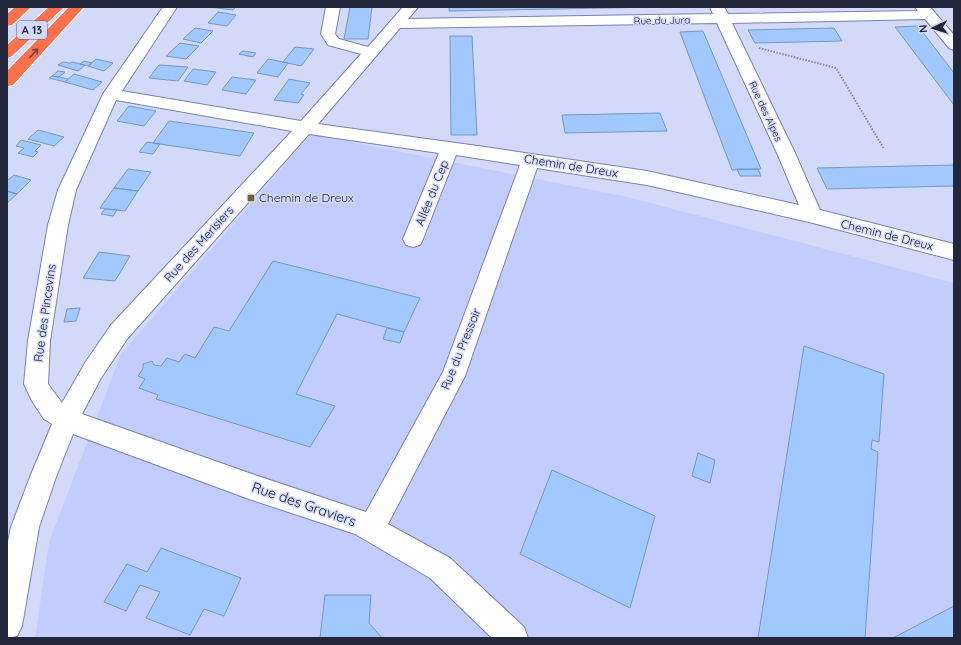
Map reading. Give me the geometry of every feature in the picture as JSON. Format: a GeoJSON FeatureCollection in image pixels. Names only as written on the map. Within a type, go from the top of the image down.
{"type":"FeatureCollection","features":[{"type":"Feature","properties":{"kind":"highway"},"geometry":{"type":"LineString","coordinates":[[7,13],[21,7]]}},
{"type":"Feature","properties":{"kind":"highway","name":"A 13"},"geometry":{"type":"LineString","coordinates":[[7,22],[24,7]]}},
{"type":"Feature","properties":{"kind":"highway","name":"A 13"},"geometry":{"type":"LineString","coordinates":[[7,53],[57,7]]}},
{"type":"Feature","properties":{"kind":"highway"},"geometry":{"type":"LineString","coordinates":[[7,81],[77,7]]}},
{"type":"Feature","properties":{"kind":"street","name":"Rue des Pincevins"},"geometry":{"type":"LineString","coordinates":[[66,420],[53,411],[40,393],[36,384],[40,341],[58,225],[67,190],[111,94],[170,7]]}},
{"type":"Feature","properties":{"kind":"street"},"geometry":{"type":"LineString","coordinates":[[334,7],[328,34],[333,42],[370,52]]}},
{"type":"Feature","properties":{"kind":"street","name":"Rue des Merisiers"},"geometry":{"type":"LineString","coordinates":[[66,420],[86,381],[120,332],[305,128],[411,7]]}},
{"type":"Feature","properties":{"kind":"street"},"geometry":{"type":"LineString","coordinates":[[925,11],[954,45]]}},
{"type":"Feature","properties":{"kind":"street","name":"Rue du Jura"},"geometry":{"type":"LineString","coordinates":[[395,24],[720,13],[925,11]]}},
{"type":"Feature","properties":{"kind":"street","name":"Rue des Alpes"},"geometry":{"type":"LineString","coordinates":[[720,13],[786,153],[813,216]]}},
{"type":"Feature","properties":{"kind":"street","name":"Chemin de Dreux"},"geometry":{"type":"LineString","coordinates":[[111,94],[305,128],[648,178],[813,216],[954,252]]}},
{"type":"Feature","properties":{"kind":"street","name":"Allée du Cep"},"geometry":{"type":"LineString","coordinates":[[413,239],[450,148]]}},
{"type":"Feature","properties":{"kind":"street","name":"Rue du Pressoir"},"geometry":{"type":"LineString","coordinates":[[371,529],[453,376],[531,160]]}},
{"type":"Feature","properties":{"kind":"street"},"geometry":{"type":"LineString","coordinates":[[7,626],[25,527],[42,476],[66,420]]}},
{"type":"Feature","properties":{"kind":"street","name":"Rue des Graviers"},"geometry":{"type":"LineString","coordinates":[[66,420],[125,440],[248,486],[361,523],[440,568],[513,638]]}},
{"type":"Feature","properties":{"kind":"path"},"geometry":{"type":"LineString","coordinates":[[734,42],[836,68],[884,149]]}},
{"type":"Feature","properties":{"kind":"shaded area"},"geometry":{"type":"Polygon","coordinates":[[[311,134],[628,197],[954,283],[954,638],[35,638],[49,542],[121,354],[311,134]]]}},
{"type":"Feature","properties":{"kind":"building"},"geometry":{"type":"Polygon","coordinates":[[[209,7],[236,7],[233,10],[209,7]]]}},
{"type":"Feature","properties":{"kind":"building"},"geometry":{"type":"Polygon","coordinates":[[[350,7],[372,7],[368,39],[344,39],[350,7]]]}},
{"type":"Feature","properties":{"kind":"building"},"geometry":{"type":"Polygon","coordinates":[[[449,7],[659,7],[449,11],[449,7]]]}},
{"type":"Feature","properties":{"kind":"building"},"geometry":{"type":"Polygon","coordinates":[[[218,12],[236,15],[227,26],[208,23],[218,12]]]}},
{"type":"Feature","properties":{"kind":"building"},"geometry":{"type":"Polygon","coordinates":[[[918,26],[954,73],[954,105],[895,27],[918,26]]]}},
{"type":"Feature","properties":{"kind":"building"},"geometry":{"type":"Polygon","coordinates":[[[195,28],[213,31],[201,43],[183,39],[195,28]]]}},
{"type":"Feature","properties":{"kind":"building"},"geometry":{"type":"Polygon","coordinates":[[[834,28],[842,41],[755,43],[748,30],[834,28]]]}},
{"type":"Feature","properties":{"kind":"building"},"geometry":{"type":"Polygon","coordinates":[[[703,31],[761,169],[732,170],[680,32],[703,31]]]}},
{"type":"Feature","properties":{"kind":"building"},"geometry":{"type":"Polygon","coordinates":[[[450,36],[472,36],[477,135],[451,135],[450,36]]]}},
{"type":"Feature","properties":{"kind":"building"},"geometry":{"type":"Polygon","coordinates":[[[180,43],[199,46],[186,59],[166,56],[180,43]]]}},
{"type":"Feature","properties":{"kind":"building"},"geometry":{"type":"Polygon","coordinates":[[[295,47],[314,49],[301,66],[283,62],[295,47]]]}},
{"type":"Feature","properties":{"kind":"building"},"geometry":{"type":"Polygon","coordinates":[[[243,51],[256,53],[253,57],[239,54],[243,51]]]}},
{"type":"Feature","properties":{"kind":"building"},"geometry":{"type":"Polygon","coordinates":[[[96,59],[113,63],[104,71],[88,66],[96,59]]]}},
{"type":"Feature","properties":{"kind":"building"},"geometry":{"type":"Polygon","coordinates":[[[268,59],[288,63],[278,77],[257,73],[268,59]]]}},
{"type":"Feature","properties":{"kind":"building"},"geometry":{"type":"Polygon","coordinates":[[[84,61],[92,63],[88,66],[80,64],[84,61]]]}},
{"type":"Feature","properties":{"kind":"building"},"geometry":{"type":"Polygon","coordinates":[[[63,62],[72,62],[85,65],[78,71],[58,65],[63,62]]]}},
{"type":"Feature","properties":{"kind":"building"},"geometry":{"type":"Polygon","coordinates":[[[159,65],[188,67],[178,81],[149,78],[159,65]]]}},
{"type":"Feature","properties":{"kind":"building"},"geometry":{"type":"Polygon","coordinates":[[[193,69],[216,72],[207,85],[184,81],[193,69]]]}},
{"type":"Feature","properties":{"kind":"building"},"geometry":{"type":"Polygon","coordinates":[[[58,71],[65,72],[59,77],[52,76],[58,71]]]}},
{"type":"Feature","properties":{"kind":"building"},"geometry":{"type":"Polygon","coordinates":[[[74,74],[102,82],[93,90],[65,82],[74,74]]]}},
{"type":"Feature","properties":{"kind":"building"},"geometry":{"type":"Polygon","coordinates":[[[52,76],[68,79],[65,82],[49,78],[52,76]]]}},
{"type":"Feature","properties":{"kind":"building"},"geometry":{"type":"Polygon","coordinates":[[[232,77],[256,80],[246,94],[222,90],[232,77]]]}},
{"type":"Feature","properties":{"kind":"building"},"geometry":{"type":"Polygon","coordinates":[[[289,79],[310,83],[301,94],[304,95],[298,103],[274,100],[289,79]]]}},
{"type":"Feature","properties":{"kind":"building"},"geometry":{"type":"Polygon","coordinates":[[[129,106],[156,111],[144,126],[117,121],[129,106]]]}},
{"type":"Feature","properties":{"kind":"building"},"geometry":{"type":"Polygon","coordinates":[[[660,113],[667,131],[565,133],[562,115],[660,113]]]}},
{"type":"Feature","properties":{"kind":"building"},"geometry":{"type":"Polygon","coordinates":[[[169,121],[254,133],[240,156],[153,143],[169,121]]]}},
{"type":"Feature","properties":{"kind":"building"},"geometry":{"type":"Polygon","coordinates":[[[38,130],[64,137],[54,146],[28,139],[38,130]]]}},
{"type":"Feature","properties":{"kind":"building"},"geometry":{"type":"Polygon","coordinates":[[[21,140],[41,145],[35,151],[38,152],[33,157],[18,153],[24,148],[16,146],[21,140]]]}},
{"type":"Feature","properties":{"kind":"building"},"geometry":{"type":"Polygon","coordinates":[[[147,142],[160,144],[153,154],[139,152],[147,142]]]}},
{"type":"Feature","properties":{"kind":"building"},"geometry":{"type":"Polygon","coordinates":[[[954,165],[954,186],[827,189],[817,168],[954,165]]]}},
{"type":"Feature","properties":{"kind":"building"},"geometry":{"type":"Polygon","coordinates":[[[128,169],[151,172],[138,191],[114,188],[128,169]]]}},
{"type":"Feature","properties":{"kind":"building"},"geometry":{"type":"Polygon","coordinates":[[[737,169],[758,169],[761,176],[740,176],[737,169]]]}},
{"type":"Feature","properties":{"kind":"building"},"geometry":{"type":"Polygon","coordinates":[[[14,175],[31,180],[17,194],[7,191],[7,181],[14,175]]]}},
{"type":"Feature","properties":{"kind":"building"},"geometry":{"type":"Polygon","coordinates":[[[114,188],[138,191],[125,211],[100,208],[114,188]]]}},
{"type":"Feature","properties":{"kind":"building"},"geometry":{"type":"Polygon","coordinates":[[[7,191],[17,194],[7,203],[7,191]]]}},
{"type":"Feature","properties":{"kind":"building"},"geometry":{"type":"Polygon","coordinates":[[[105,209],[117,210],[113,216],[101,214],[105,209]]]}},
{"type":"Feature","properties":{"kind":"building"},"geometry":{"type":"Polygon","coordinates":[[[99,252],[130,256],[115,281],[83,278],[99,252]]]}},
{"type":"Feature","properties":{"kind":"building"},"geometry":{"type":"Polygon","coordinates":[[[273,261],[420,298],[404,332],[337,314],[296,394],[335,406],[310,447],[156,399],[158,395],[139,388],[145,379],[138,376],[143,369],[143,364],[152,361],[154,365],[161,366],[167,358],[179,362],[185,354],[195,358],[214,327],[229,331],[273,261]]]}},
{"type":"Feature","properties":{"kind":"building"},"geometry":{"type":"Polygon","coordinates":[[[80,308],[76,321],[64,322],[67,309],[80,308]]]}},
{"type":"Feature","properties":{"kind":"building"},"geometry":{"type":"Polygon","coordinates":[[[387,328],[404,332],[400,343],[383,339],[387,328]]]}},
{"type":"Feature","properties":{"kind":"building"},"geometry":{"type":"Polygon","coordinates":[[[804,346],[884,374],[879,442],[872,440],[871,449],[878,452],[865,638],[758,638],[804,346]]]}},
{"type":"Feature","properties":{"kind":"building"},"geometry":{"type":"Polygon","coordinates":[[[698,453],[715,460],[710,483],[692,476],[698,453]]]}},
{"type":"Feature","properties":{"kind":"building"},"geometry":{"type":"Polygon","coordinates":[[[552,470],[655,516],[630,608],[520,554],[552,470]]]}},
{"type":"Feature","properties":{"kind":"building"},"geometry":{"type":"Polygon","coordinates":[[[161,548],[241,578],[224,616],[204,609],[190,635],[146,618],[160,592],[140,585],[126,611],[104,602],[127,564],[147,572],[161,548]]]}},
{"type":"Feature","properties":{"kind":"building"},"geometry":{"type":"Polygon","coordinates":[[[325,595],[371,595],[369,623],[382,638],[320,638],[325,595]]]}},
{"type":"Feature","properties":{"kind":"building"},"geometry":{"type":"Polygon","coordinates":[[[954,606],[954,638],[893,638],[954,606]]]}},
{"type":"Feature","properties":{"kind":"place","name":"Chemin de Dreux"},"geometry":{"type":"Point","coordinates":[251,198]}}]}
